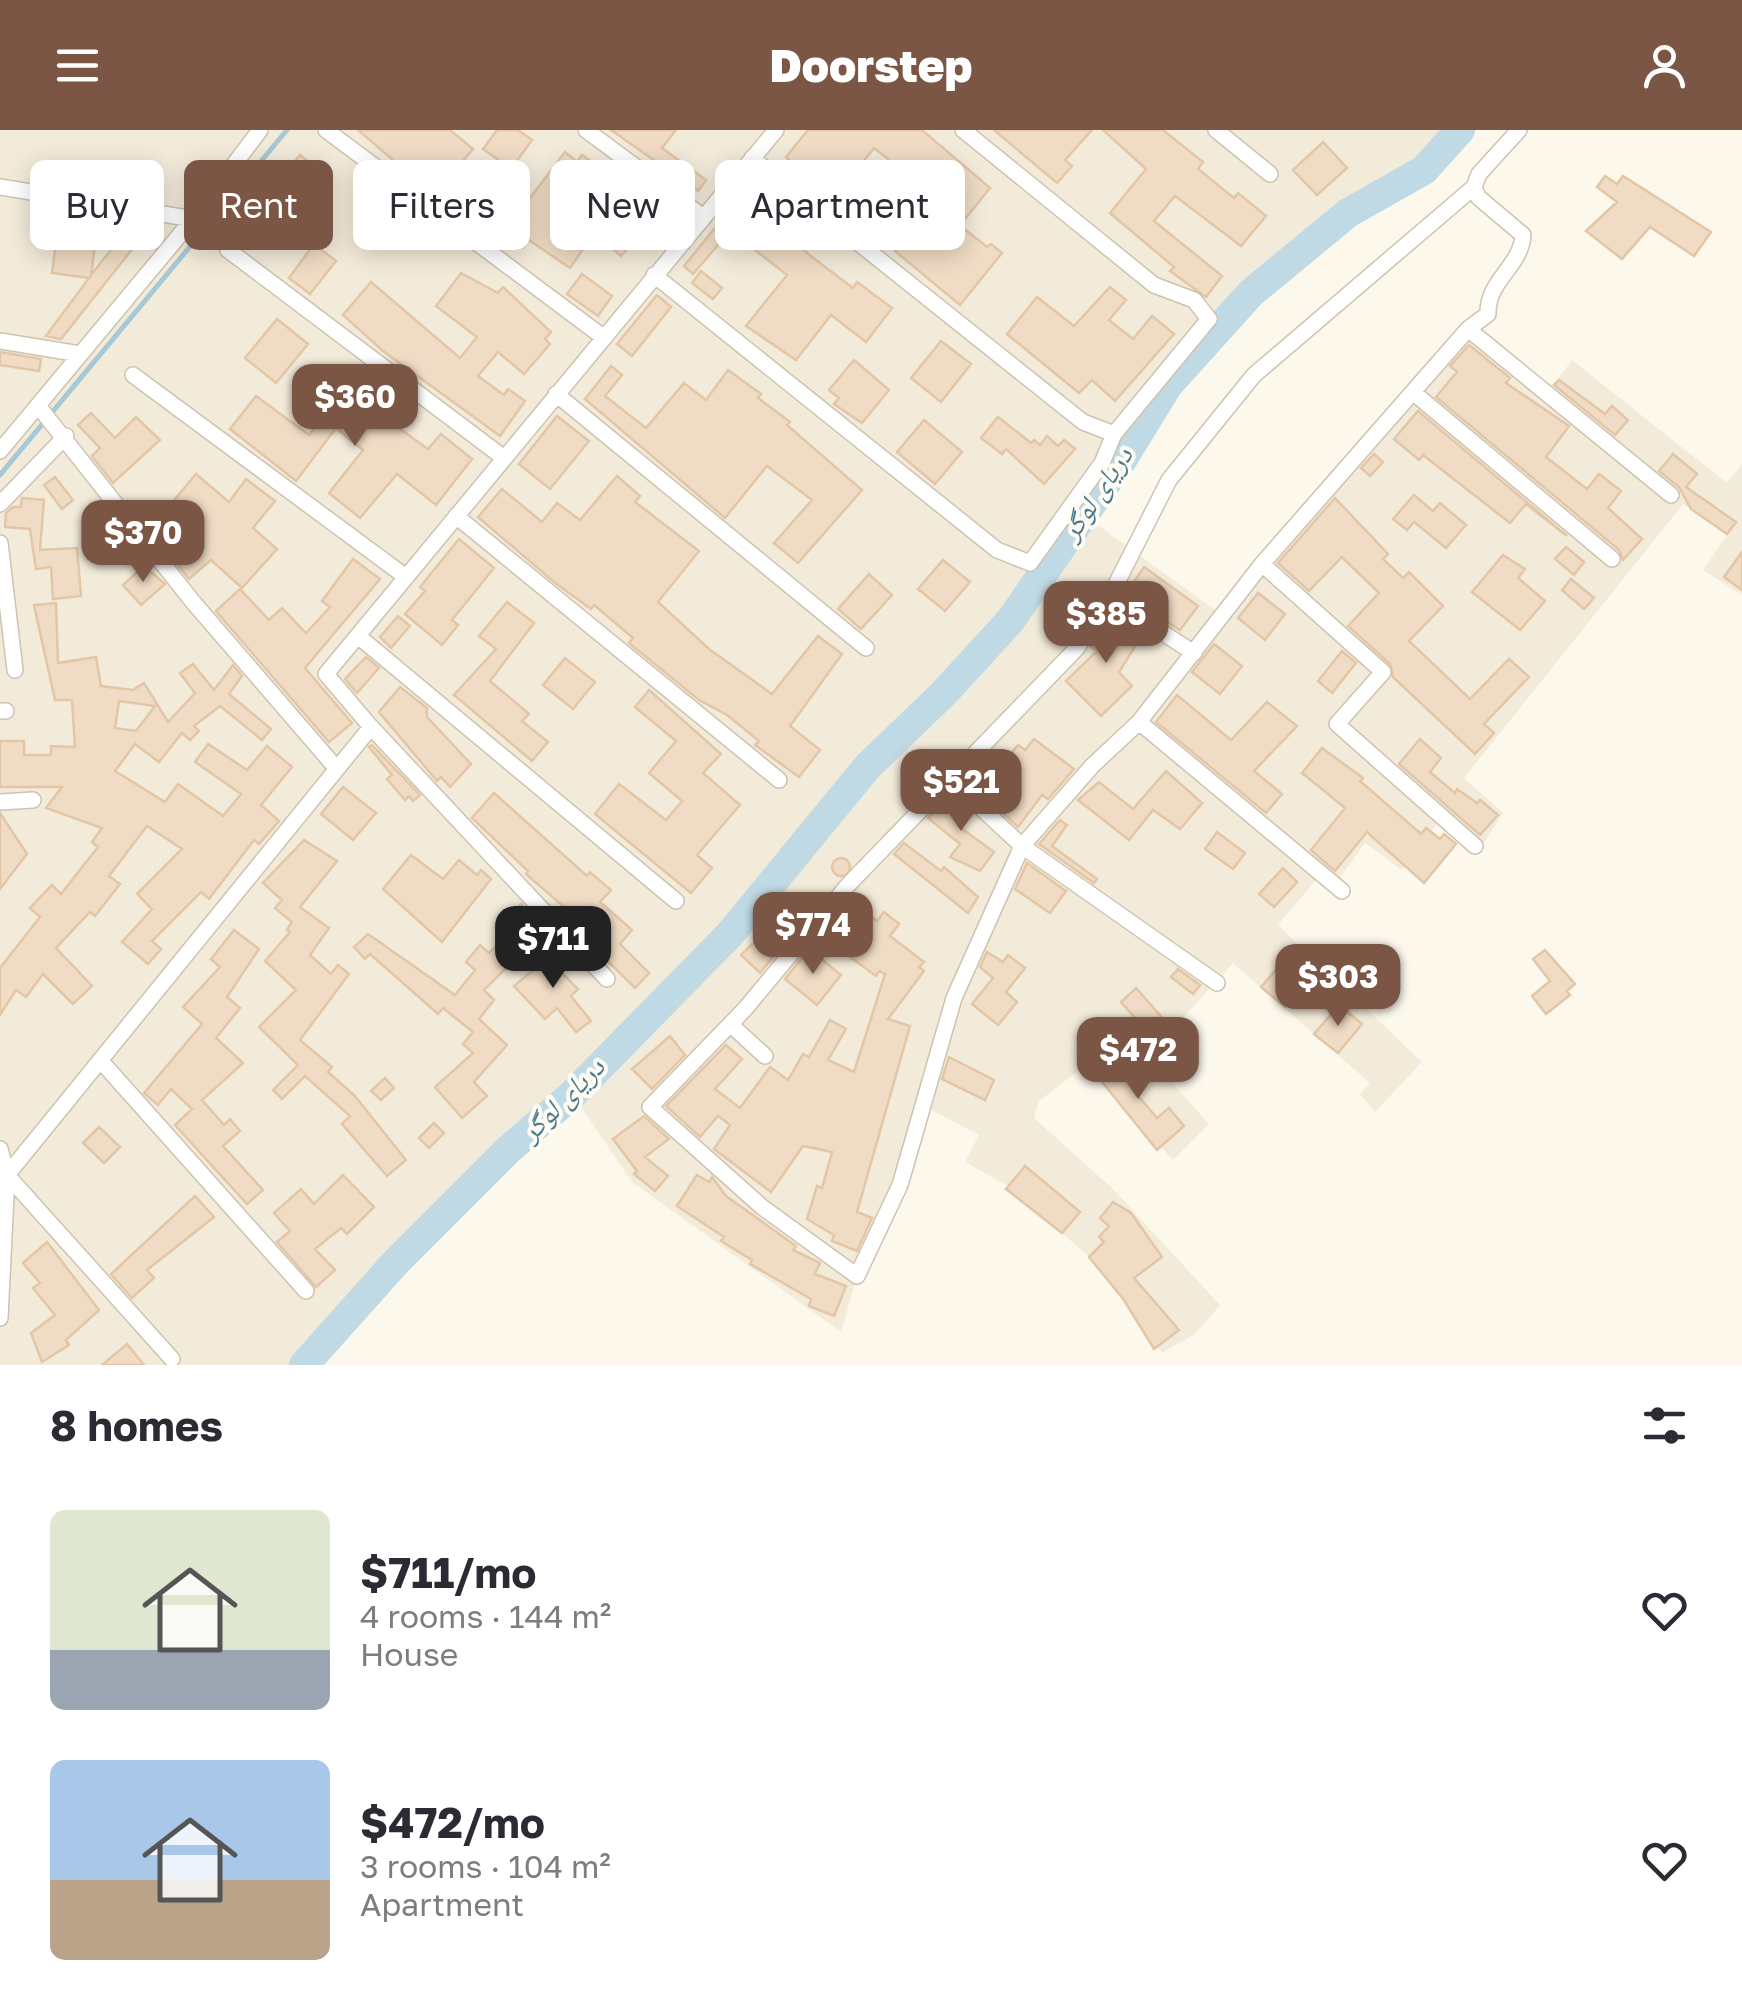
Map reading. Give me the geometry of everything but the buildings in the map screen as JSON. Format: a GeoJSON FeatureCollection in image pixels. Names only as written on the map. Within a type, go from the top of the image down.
{"type":"FeatureCollection","features":[{"type":"Feature","properties":{"kind":"street"},"geometry":{"type":"LineString","coordinates":[[237,160],[260,130]]}},
{"type":"Feature","properties":{"kind":"street"},"geometry":{"type":"LineString","coordinates":[[326,130],[603,337]]}},
{"type":"Feature","properties":{"kind":"street"},"geometry":{"type":"LineString","coordinates":[[586,130],[702,216]]}},
{"type":"Feature","properties":{"kind":"street"},"geometry":{"type":"LineString","coordinates":[[607,979],[326,674],[776,130]]}},
{"type":"Feature","properties":{"kind":"street"},"geometry":{"type":"LineString","coordinates":[[654,275],[997,550],[1030,563],[1102,463],[1114,434],[1209,319],[1194,300],[1154,285],[963,130]]}},
{"type":"Feature","properties":{"kind":"street"},"geometry":{"type":"LineString","coordinates":[[1216,130],[1270,174]]}},
{"type":"Feature","properties":{"kind":"street"},"geometry":{"type":"LineString","coordinates":[[1474,187],[1478,197],[1523,236],[1522,248],[1488,297],[1488,314],[1468,329],[1262,564],[1139,722],[1092,766],[1022,846],[954,998],[900,1185],[856,1276],[762,1207],[650,1107],[730,1024],[848,885],[907,829],[949,778],[1060,668],[1109,598],[1169,480],[1254,375],[1474,187],[1479,174],[1519,130]]}},
{"type":"Feature","properties":{"kind":"street"},"geometry":{"type":"LineString","coordinates":[[752,158],[1083,422],[1114,434]]}},
{"type":"Feature","properties":{"kind":"street"},"geometry":{"type":"LineString","coordinates":[[0,186],[184,217]]}},
{"type":"Feature","properties":{"kind":"street"},"geometry":{"type":"LineString","coordinates":[[0,450],[42,411],[80,354],[184,230]]}},
{"type":"Feature","properties":{"kind":"street"},"geometry":{"type":"LineString","coordinates":[[228,250],[504,458]]}},
{"type":"Feature","properties":{"kind":"street"},"geometry":{"type":"LineString","coordinates":[[1468,329],[1671,495]]}},
{"type":"Feature","properties":{"kind":"street"},"geometry":{"type":"LineString","coordinates":[[0,341],[80,354]]}},
{"type":"Feature","properties":{"kind":"street"},"geometry":{"type":"LineString","coordinates":[[133,375],[406,577]]}},
{"type":"Feature","properties":{"kind":"street"},"geometry":{"type":"LineString","coordinates":[[1414,393],[1612,559]]}},
{"type":"Feature","properties":{"kind":"street"},"geometry":{"type":"LineString","coordinates":[[556,394],[866,648]]}},
{"type":"Feature","properties":{"kind":"street"},"geometry":{"type":"LineString","coordinates":[[42,411],[66,436],[193,602],[337,769]]}},
{"type":"Feature","properties":{"kind":"street"},"geometry":{"type":"LineString","coordinates":[[0,504],[66,436]]}},
{"type":"Feature","properties":{"kind":"street"},"geometry":{"type":"LineString","coordinates":[[456,516],[778,780]]}},
{"type":"Feature","properties":{"kind":"street"},"geometry":{"type":"LineString","coordinates":[[0,543],[15,670]]}},
{"type":"Feature","properties":{"kind":"street"},"geometry":{"type":"LineString","coordinates":[[1262,564],[1383,672],[1337,724],[1475,846]]}},
{"type":"Feature","properties":{"kind":"street"},"geometry":{"type":"LineString","coordinates":[[1109,598],[1194,653]]}},
{"type":"Feature","properties":{"kind":"street"},"geometry":{"type":"LineString","coordinates":[[358,636],[676,902]]}},
{"type":"Feature","properties":{"kind":"street"},"geometry":{"type":"LineString","coordinates":[[1139,722],[1342,891]]}},
{"type":"Feature","properties":{"kind":"street"},"geometry":{"type":"LineString","coordinates":[[7,1174],[372,728]]}},
{"type":"Feature","properties":{"kind":"street"},"geometry":{"type":"LineString","coordinates":[[949,778],[1022,846],[1217,983]]}},
{"type":"Feature","properties":{"kind":"street"},"geometry":{"type":"LineString","coordinates":[[0,802],[33,800]]}},
{"type":"Feature","properties":{"kind":"street"},"geometry":{"type":"LineString","coordinates":[[730,1024],[765,1056]]}},
{"type":"Feature","properties":{"kind":"street"},"geometry":{"type":"LineString","coordinates":[[100,1060],[306,1290]]}},
{"type":"Feature","properties":{"kind":"street"},"geometry":{"type":"LineString","coordinates":[[0,1149],[7,1174],[0,1318]]}},
{"type":"Feature","properties":{"kind":"street"},"geometry":{"type":"LineString","coordinates":[[7,1174],[172,1360]]}},
{"type":"Feature","properties":{"kind":"shaded area"},"geometry":{"type":"Polygon","coordinates":[[[0,130],[1460,130],[1424,170],[1348,213],[1251,293],[1168,385],[1085,516],[1225,617],[1468,329],[1548,392],[1572,360],[1727,483],[1742,464],[1742,595],[1703,570],[1728,534],[1683,504],[1464,778],[1503,813],[1478,852],[1439,821],[1402,870],[1365,843],[1332,889],[1320,875],[1278,925],[1422,1062],[1375,1112],[1360,1094],[1370,1083],[1233,963],[1148,1056],[1209,1124],[1173,1160],[1085,1066],[1039,1101],[1034,1118],[1112,1188],[1220,1305],[1195,1334],[1162,1353],[1093,1260],[1006,1185],[965,1162],[979,1135],[922,1105],[900,1185],[857,1276],[841,1332],[632,1182],[573,1095],[508,1150],[396,1262],[304,1365],[0,1365],[0,130]]]}},
{"type":"Feature","properties":{"kind":"waterway"},"geometry":{"type":"LineString","coordinates":[[0,475],[287,130]]}},
{"type":"Feature","properties":{"kind":"waterway","name":"دریای لوگر"},"geometry":{"type":"LineString","coordinates":[[304,1365],[396,1262],[508,1150],[573,1094],[730,934],[868,766],[944,693],[1010,621],[1122,460],[1168,385],[1251,293],[1348,213],[1424,170],[1460,130]]}}]}
